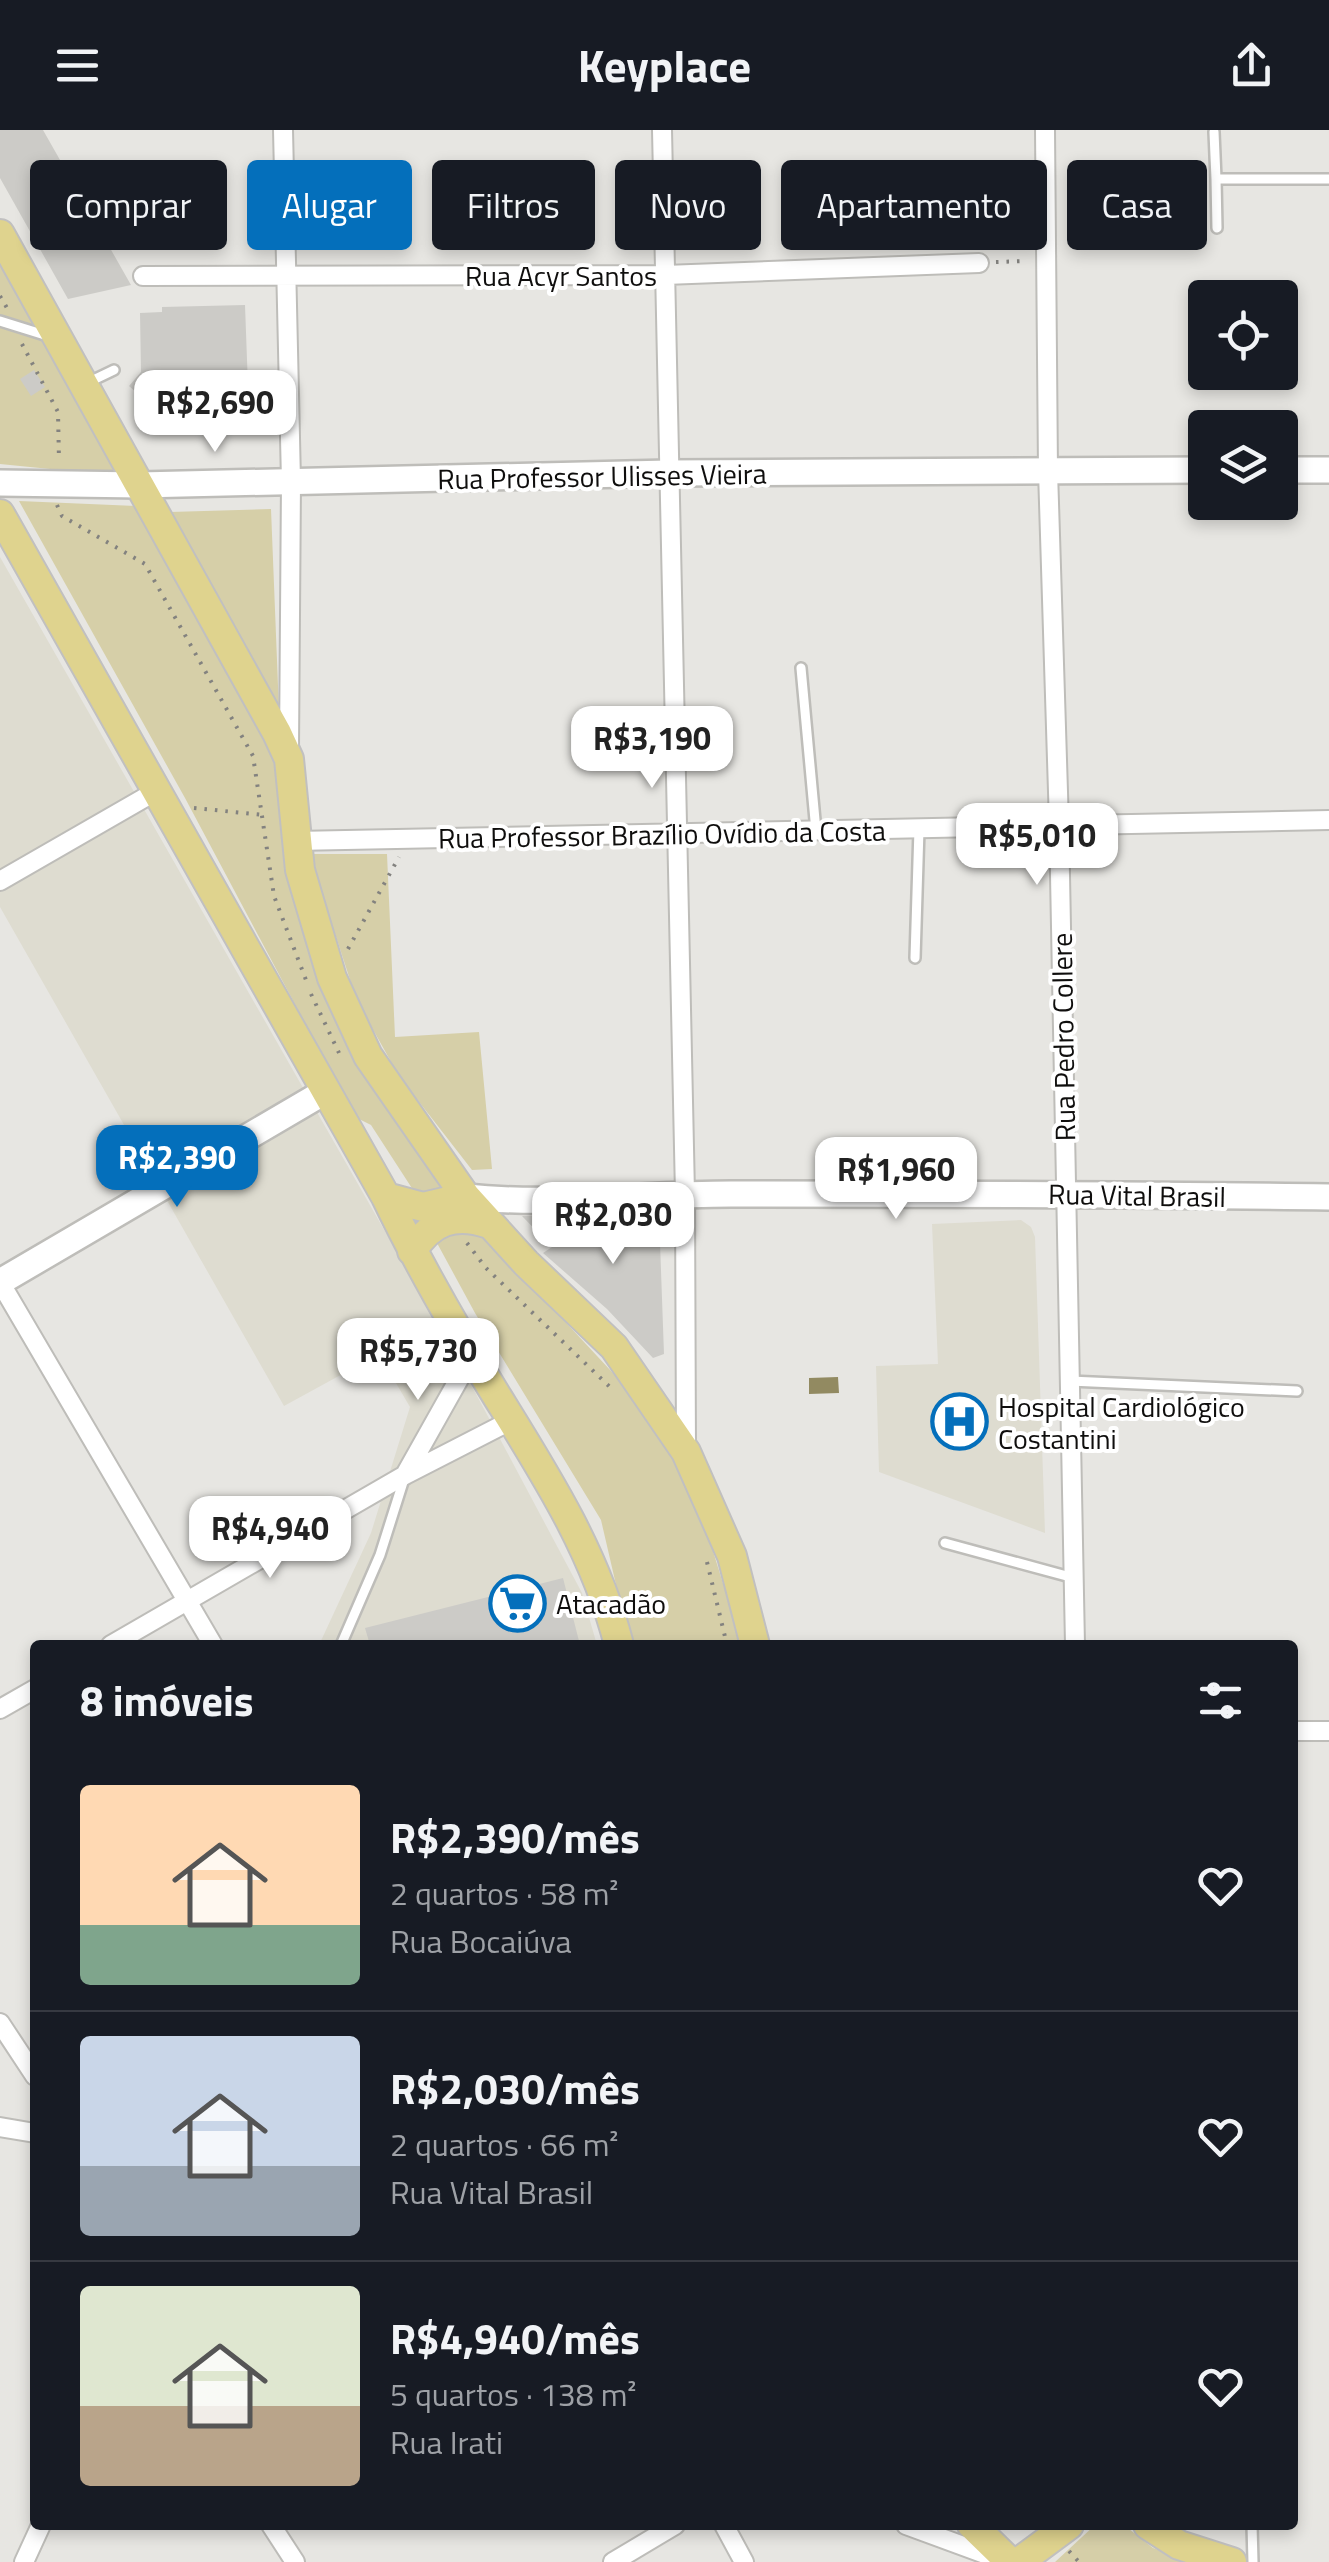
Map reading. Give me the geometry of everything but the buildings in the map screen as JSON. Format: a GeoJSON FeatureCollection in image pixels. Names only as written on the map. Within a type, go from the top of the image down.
{"type":"FeatureCollection","features":[{"type":"Feature","properties":{"kind":"main road"},"geometry":{"type":"LineString","coordinates":[[0,234],[216,619],[289,759],[300,870],[332,978],[368,1056],[466,1197],[614,1347],[686,1452],[732,1556],[754,1640]]}},
{"type":"Feature","properties":{"kind":"main road"},"geometry":{"type":"LineString","coordinates":[[0,514],[386,1197],[412,1251],[580,1536],[618,1640]]}},
{"type":"Feature","properties":{"kind":"main road"},"geometry":{"type":"LineString","coordinates":[[386,1197],[422,1207],[466,1197]]}},
{"type":"Feature","properties":{"kind":"main road"},"geometry":{"type":"LineString","coordinates":[[412,1251],[421,1236],[450,1219],[470,1218],[489,1224]]}},
{"type":"Feature","properties":{"kind":"main road"},"geometry":{"type":"LineString","coordinates":[[977,2530],[1008,2562]]}},
{"type":"Feature","properties":{"kind":"main road"},"geometry":{"type":"LineString","coordinates":[[1156,2530],[1179,2545],[1232,2562]]}},
{"type":"Feature","properties":{"kind":"main road"},"geometry":{"type":"LineString","coordinates":[[1019,2562],[1068,2537]]}},
{"type":"Feature","properties":{"kind":"street"},"geometry":{"type":"LineString","coordinates":[[284,130],[291,481],[289,759]]}},
{"type":"Feature","properties":{"kind":"street"},"geometry":{"type":"LineString","coordinates":[[662,130],[685,1194],[686,1452]]}},
{"type":"Feature","properties":{"kind":"street","name":"Rua Pedro Collere"},"geometry":{"type":"LineString","coordinates":[[1046,130],[1048,471],[1076,1640]]}},
{"type":"Feature","properties":{"kind":"street","name":"Rua Acyr Santos"},"geometry":{"type":"LineString","coordinates":[[143,276],[664,275],[979,263]]}},
{"type":"Feature","properties":{"kind":"street","name":"Rua Professor Ulisses Vieira"},"geometry":{"type":"LineString","coordinates":[[0,483],[140,485],[669,473],[1188,470]]}},
{"type":"Feature","properties":{"kind":"street"},"geometry":{"type":"LineString","coordinates":[[1298,470],[1329,470]]}},
{"type":"Feature","properties":{"kind":"street"},"geometry":{"type":"LineString","coordinates":[[0,881],[162,798]]}},
{"type":"Feature","properties":{"kind":"street","name":"Rua Professor Brazílio Ovídio da Costa"},"geometry":{"type":"LineString","coordinates":[[294,829],[408,840],[1329,820]]}},
{"type":"Feature","properties":{"kind":"street"},"geometry":{"type":"LineString","coordinates":[[210,1640],[0,1282],[326,1091]]}},
{"type":"Feature","properties":{"kind":"street","name":"Rua Vital Brasil"},"geometry":{"type":"LineString","coordinates":[[466,1197],[499,1200],[685,1194],[1066,1193],[1329,1197]]}},
{"type":"Feature","properties":{"kind":"street"},"geometry":{"type":"LineString","coordinates":[[405,1475],[473,1354]]}},
{"type":"Feature","properties":{"kind":"street"},"geometry":{"type":"LineString","coordinates":[[120,1640],[405,1475],[512,1420]]}},
{"type":"Feature","properties":{"kind":"street"},"geometry":{"type":"LineString","coordinates":[[0,1709],[30,1692]]}},
{"type":"Feature","properties":{"kind":"street"},"geometry":{"type":"LineString","coordinates":[[1298,1731],[1329,1731]]}},
{"type":"Feature","properties":{"kind":"street"},"geometry":{"type":"LineString","coordinates":[[0,2023],[30,2068]]}},
{"type":"Feature","properties":{"kind":"street"},"geometry":{"type":"LineString","coordinates":[[0,2127],[30,2132]]}},
{"type":"Feature","properties":{"kind":"street"},"geometry":{"type":"LineString","coordinates":[[24,2562],[39,2530]]}},
{"type":"Feature","properties":{"kind":"street"},"geometry":{"type":"LineString","coordinates":[[274,2530],[295,2562]]}},
{"type":"Feature","properties":{"kind":"street"},"geometry":{"type":"LineString","coordinates":[[613,2562],[667,2530]]}},
{"type":"Feature","properties":{"kind":"street"},"geometry":{"type":"LineString","coordinates":[[727,2530],[744,2562]]}},
{"type":"Feature","properties":{"kind":"street"},"geometry":{"type":"LineString","coordinates":[[920,2530],[1008,2562]]}},
{"type":"Feature","properties":{"kind":"lane"},"geometry":{"type":"LineString","coordinates":[[1214,132],[1217,228]]}},
{"type":"Feature","properties":{"kind":"lane"},"geometry":{"type":"LineString","coordinates":[[1216,179],[1329,179]]}},
{"type":"Feature","properties":{"kind":"lane"},"geometry":{"type":"LineString","coordinates":[[0,321],[60,339]]}},
{"type":"Feature","properties":{"kind":"lane"},"geometry":{"type":"LineString","coordinates":[[85,384],[114,370]]}},
{"type":"Feature","properties":{"kind":"lane"},"geometry":{"type":"LineString","coordinates":[[801,668],[816,831]]}},
{"type":"Feature","properties":{"kind":"lane"},"geometry":{"type":"LineString","coordinates":[[915,958],[918,828]]}},
{"type":"Feature","properties":{"kind":"lane"},"geometry":{"type":"LineString","coordinates":[[1070,1381],[1297,1391]]}},
{"type":"Feature","properties":{"kind":"lane"},"geometry":{"type":"LineString","coordinates":[[343,1640],[380,1555],[405,1475]]}},
{"type":"Feature","properties":{"kind":"lane"},"geometry":{"type":"LineString","coordinates":[[945,1543],[1074,1578]]}},
{"type":"Feature","properties":{"kind":"lane"},"geometry":{"type":"LineString","coordinates":[[1252,2530],[1254,2562]]}},
{"type":"Feature","properties":{"kind":"path"},"geometry":{"type":"LineString","coordinates":[[979,263],[1046,260]]}},
{"type":"Feature","properties":{"kind":"path"},"geometry":{"type":"LineString","coordinates":[[0,296],[7,308]]}},
{"type":"Feature","properties":{"kind":"path"},"geometry":{"type":"LineString","coordinates":[[24,348],[58,412],[58,465]]}},
{"type":"Feature","properties":{"kind":"path"},"geometry":{"type":"LineString","coordinates":[[57,506],[62,516],[146,564],[254,756],[274,896],[315,1003],[344,1062]]}},
{"type":"Feature","properties":{"kind":"path"},"geometry":{"type":"LineString","coordinates":[[162,798],[262,815],[294,829]]}},
{"type":"Feature","properties":{"kind":"path"},"geometry":{"type":"LineString","coordinates":[[315,1003],[408,840]]}},
{"type":"Feature","properties":{"kind":"path"},"geometry":{"type":"LineString","coordinates":[[459,1232],[486,1268],[619,1397]]}},
{"type":"Feature","properties":{"kind":"path"},"geometry":{"type":"LineString","coordinates":[[706,1560],[726,1640]]}},
{"type":"Feature","properties":{"kind":"path"},"geometry":{"type":"LineString","coordinates":[[1068,2537],[1080,2562]]}},
{"type":"Feature","properties":{"kind":"shaded area"},"geometry":{"type":"Polygon","coordinates":[[[0,247],[130,477],[0,464],[0,247]]]}},
{"type":"Feature","properties":{"kind":"shaded area"},"geometry":{"type":"Polygon","coordinates":[[[19,501],[136,506],[279,765],[339,1023],[399,1128],[445,1188],[417,1196],[371,1125],[355,1117],[185,798],[19,501]]]}},
{"type":"Feature","properties":{"kind":"shaded area"},"geometry":{"type":"Polygon","coordinates":[[[271,509],[279,711],[170,512],[271,509]]]}},
{"type":"Feature","properties":{"kind":"shaded area"},"geometry":{"type":"Polygon","coordinates":[[[0,557],[451,1347],[582,1593],[596,1640],[321,1640],[371,1533],[410,1407],[379,1354],[284,1406],[0,907],[0,557]]]}},
{"type":"Feature","properties":{"kind":"shaded area"},"geometry":{"type":"Polygon","coordinates":[[[309,854],[387,854],[395,1037],[479,1032],[492,1169],[472,1170],[399,1076],[357,1001],[309,854]]]}},
{"type":"Feature","properties":{"kind":"shaded area","name":"Hospital Cardiológico Costantini"},"geometry":{"type":"Polygon","coordinates":[[[1021,1220],[1031,1227],[1035,1237],[1045,1533],[879,1472],[876,1366],[938,1364],[932,1224],[1021,1220]]]}},
{"type":"Feature","properties":{"kind":"shaded area"},"geometry":{"type":"Polygon","coordinates":[[[474,1224],[653,1416],[704,1522],[740,1640],[629,1640],[601,1520],[475,1313],[431,1232],[474,1224]]]}},
{"type":"Feature","properties":{"kind":"shaded area"},"geometry":{"type":"Polygon","coordinates":[[[838,1377],[839,1393],[809,1394],[809,1378],[838,1377]]]}},
{"type":"Feature","properties":{"kind":"shaded area"},"geometry":{"type":"Polygon","coordinates":[[[1090,2530],[1130,2530],[1153,2548],[1193,2562],[1055,2562],[1090,2530]]]}},
{"type":"Feature","properties":{"kind":"place","name":"Hospital Cardiológico Costantini"},"geometry":{"type":"Point","coordinates":[959,1422]}},
{"type":"Feature","properties":{"kind":"place","name":"Atacadão"},"geometry":{"type":"Point","coordinates":[517,1603]}}]}
